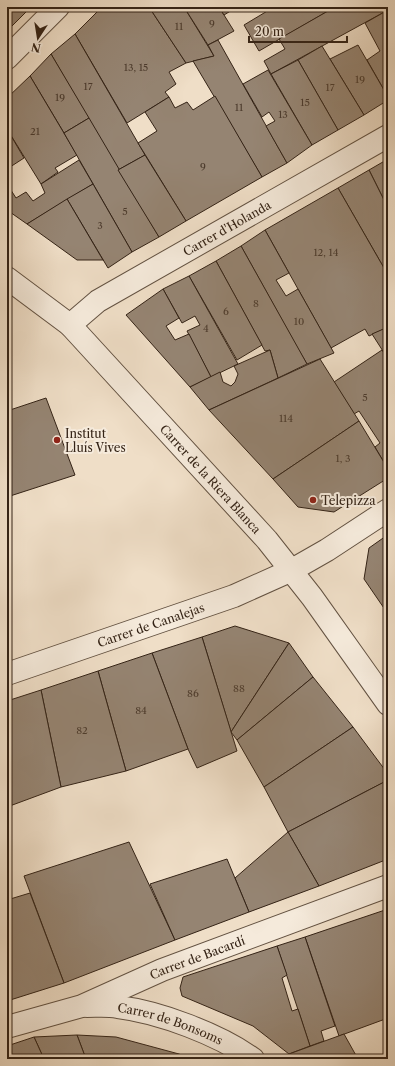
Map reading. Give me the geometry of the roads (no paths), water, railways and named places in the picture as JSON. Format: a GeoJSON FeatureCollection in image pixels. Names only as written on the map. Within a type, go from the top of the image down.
{"type":"FeatureCollection","features":[{"type":"Feature","properties":{"kind":"street"},"geometry":{"type":"LineString","coordinates":[[7,58],[58,7]]}},
{"type":"Feature","properties":{"kind":"street","name":"Carrer d'Holanda"},"geometry":{"type":"LineString","coordinates":[[70,325],[98,301],[388,136]]}},
{"type":"Feature","properties":{"kind":"street","name":"Carrer de la Riera Blanca"},"geometry":{"type":"LineString","coordinates":[[7,278],[70,325],[292,570],[388,704]]}},
{"type":"Feature","properties":{"kind":"street","name":"Carrer de Canalejas"},"geometry":{"type":"LineString","coordinates":[[7,674],[234,596],[292,570],[327,550],[388,510]]}},
{"type":"Feature","properties":{"kind":"street","name":"Carrer de Bacardí"},"geometry":{"type":"LineString","coordinates":[[7,1027],[82,1006],[162,970],[388,886]]}},
{"type":"Feature","properties":{"kind":"street","name":"Carrer de Bonsoms"},"geometry":{"type":"LineString","coordinates":[[82,1006],[118,1007],[156,1016],[211,1035],[236,1047],[253,1059]]}},
{"type":"Feature","properties":{"kind":"place","name":"Institut Lluís Vives"},"geometry":{"type":"Point","coordinates":[57,440]}},
{"type":"Feature","properties":{"kind":"place","name":"Telepizza"},"geometry":{"type":"Point","coordinates":[313,500]}}]}
